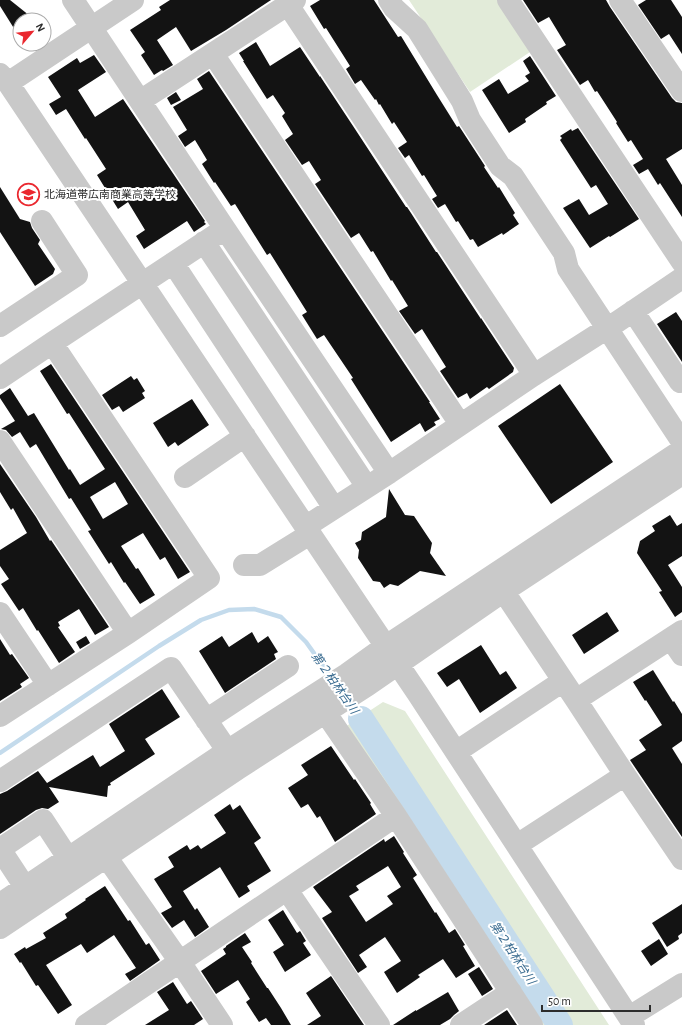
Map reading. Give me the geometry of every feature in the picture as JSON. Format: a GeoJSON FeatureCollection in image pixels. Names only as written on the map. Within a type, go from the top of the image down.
{"type":"FeatureCollection","features":[{"type":"Feature","properties":{"kind":"street"},"geometry":{"type":"LineString","coordinates":[[73,0],[389,473]]}},
{"type":"Feature","properties":{"kind":"street"},"geometry":{"type":"LineString","coordinates":[[133,0],[91,28],[4,79],[392,655],[632,1021],[682,984]]}},
{"type":"Feature","properties":{"kind":"street"},"geometry":{"type":"LineString","coordinates":[[389,0],[394,8],[417,29],[462,101],[470,120],[500,166],[513,176],[564,253],[568,269],[682,442]]}},
{"type":"Feature","properties":{"kind":"street"},"geometry":{"type":"LineString","coordinates":[[508,0],[682,262]]}},
{"type":"Feature","properties":{"kind":"street"},"geometry":{"type":"LineString","coordinates":[[620,0],[682,91]]}},
{"type":"Feature","properties":{"kind":"street"},"geometry":{"type":"LineString","coordinates":[[140,101],[291,3],[534,375]]}},
{"type":"Feature","properties":{"kind":"street"},"geometry":{"type":"LineString","coordinates":[[213,54],[460,424]]}},
{"type":"Feature","properties":{"kind":"street"},"geometry":{"type":"LineString","coordinates":[[0,326],[78,275],[42,221]]}},
{"type":"Feature","properties":{"kind":"street"},"geometry":{"type":"LineString","coordinates":[[0,378],[225,228]]}},
{"type":"Feature","properties":{"kind":"street"},"geometry":{"type":"LineString","coordinates":[[204,242],[367,487]]}},
{"type":"Feature","properties":{"kind":"street"},"geometry":{"type":"LineString","coordinates":[[173,263],[334,508]]}},
{"type":"Feature","properties":{"kind":"street"},"geometry":{"type":"LineString","coordinates":[[244,565],[260,565],[308,531],[334,508],[606,328],[679,285]]}},
{"type":"Feature","properties":{"kind":"street"},"geometry":{"type":"LineString","coordinates":[[633,311],[680,382],[682,381]]}},
{"type":"Feature","properties":{"kind":"street"},"geometry":{"type":"LineString","coordinates":[[0,716],[128,633],[209,578],[52,343]]}},
{"type":"Feature","properties":{"kind":"street"},"geometry":{"type":"LineString","coordinates":[[185,477],[245,436]]}},
{"type":"Feature","properties":{"kind":"street"},"geometry":{"type":"LineString","coordinates":[[0,441],[128,633]]}},
{"type":"Feature","properties":{"kind":"street"},"geometry":{"type":"LineString","coordinates":[[0,928],[101,849],[233,760],[327,703],[392,655],[498,584],[682,450]]}},
{"type":"Feature","properties":{"kind":"street"},"geometry":{"type":"LineString","coordinates":[[498,584],[682,474]]}},
{"type":"Feature","properties":{"kind":"street"},"geometry":{"type":"LineString","coordinates":[[498,584],[682,859]]}},
{"type":"Feature","properties":{"kind":"street"},"geometry":{"type":"LineString","coordinates":[[0,614],[48,685]]}},
{"type":"Feature","properties":{"kind":"street"},"geometry":{"type":"LineString","coordinates":[[576,700],[678,642]]}},
{"type":"Feature","properties":{"kind":"street"},"geometry":{"type":"LineString","coordinates":[[206,720],[288,666]]}},
{"type":"Feature","properties":{"kind":"street"},"geometry":{"type":"LineString","coordinates":[[0,781],[171,668],[233,760]]}},
{"type":"Feature","properties":{"kind":"street"},"geometry":{"type":"LineString","coordinates":[[456,752],[563,681]]}},
{"type":"Feature","properties":{"kind":"street"},"geometry":{"type":"LineString","coordinates":[[327,703],[396,816],[532,1025]]}},
{"type":"Feature","properties":{"kind":"street"},"geometry":{"type":"LineString","coordinates":[[517,845],[625,775]]}},
{"type":"Feature","properties":{"kind":"street"},"geometry":{"type":"LineString","coordinates":[[86,1025],[396,816]]}},
{"type":"Feature","properties":{"kind":"street"},"geometry":{"type":"LineString","coordinates":[[25,887],[0,849],[43,820],[68,858]]}},
{"type":"Feature","properties":{"kind":"street"},"geometry":{"type":"LineString","coordinates":[[0,904],[68,858],[101,849]]}},
{"type":"Feature","properties":{"kind":"street"},"geometry":{"type":"LineString","coordinates":[[101,849],[222,1025]]}},
{"type":"Feature","properties":{"kind":"street"},"geometry":{"type":"LineString","coordinates":[[287,890],[379,1025]]}},
{"type":"Feature","properties":{"kind":"street"},"geometry":{"type":"LineString","coordinates":[[462,1025],[511,992]]}},
{"type":"Feature","properties":{"kind":"green space"},"geometry":{"type":"Polygon","coordinates":[[[409,0],[499,0],[533,50],[470,92],[409,0]]]}},
{"type":"Feature","properties":{"kind":"green space"},"geometry":{"type":"Polygon","coordinates":[[[383,702],[405,711],[609,1025],[539,1025],[345,727],[383,702]]]}},
{"type":"Feature","properties":{"kind":"building"},"geometry":{"type":"Polygon","coordinates":[[[0,0],[10,0],[25,12],[12,12],[12,25],[0,6],[0,0]]]}},
{"type":"Feature","properties":{"kind":"building"},"geometry":{"type":"Polygon","coordinates":[[[170,0],[271,0],[191,51],[176,27],[157,40],[173,65],[154,75],[141,55],[145,52],[130,30],[161,10],[159,7],[170,0]]]}},
{"type":"Feature","properties":{"kind":"building"},"geometry":{"type":"Polygon","coordinates":[[[320,0],[374,0],[398,37],[401,36],[457,127],[459,126],[485,166],[484,167],[498,188],[499,187],[515,213],[513,215],[519,224],[503,235],[502,233],[478,247],[473,239],[470,240],[458,221],[456,222],[445,204],[438,208],[432,199],[437,196],[424,175],[422,176],[409,155],[405,158],[398,148],[407,142],[394,122],[392,124],[380,104],[379,105],[376,99],[375,100],[361,80],[355,84],[346,69],[350,66],[310,6],[320,0]]]}},
{"type":"Feature","properties":{"kind":"building"},"geometry":{"type":"Polygon","coordinates":[[[523,0],[606,0],[672,98],[676,102],[682,103],[682,149],[666,159],[682,185],[682,217],[660,183],[658,185],[648,169],[639,174],[633,165],[643,159],[631,140],[628,142],[597,91],[595,92],[588,80],[580,85],[557,50],[566,45],[549,17],[538,23],[523,0]]]}},
{"type":"Feature","properties":{"kind":"building"},"geometry":{"type":"Polygon","coordinates":[[[646,0],[671,0],[682,17],[682,54],[669,34],[661,39],[638,5],[646,0]]]}},
{"type":"Feature","properties":{"kind":"building"},"geometry":{"type":"Polygon","coordinates":[[[256,42],[270,66],[300,47],[514,368],[513,372],[489,389],[487,387],[470,399],[467,393],[458,398],[440,371],[446,367],[422,329],[415,334],[399,311],[408,306],[373,251],[371,252],[359,233],[351,238],[315,184],[321,180],[309,161],[302,165],[285,140],[293,134],[282,116],[285,113],[273,95],[267,99],[239,53],[256,42]]]}},
{"type":"Feature","properties":{"kind":"building"},"geometry":{"type":"Polygon","coordinates":[[[94,55],[106,72],[78,90],[95,117],[123,99],[205,221],[204,222],[206,224],[194,232],[187,221],[144,249],[136,236],[145,230],[128,202],[118,209],[97,175],[106,169],[86,138],[85,139],[66,109],[56,115],[49,104],[61,97],[48,77],[77,58],[80,63],[94,55]]]}},
{"type":"Feature","properties":{"kind":"building"},"geometry":{"type":"Polygon","coordinates":[[[530,56],[556,96],[525,119],[526,122],[509,133],[482,90],[499,79],[508,94],[529,81],[525,76],[530,73],[523,61],[530,56]]]}},
{"type":"Feature","properties":{"kind":"building"},"geometry":{"type":"Polygon","coordinates":[[[209,71],[430,402],[440,419],[434,422],[436,425],[425,432],[420,423],[391,442],[351,379],[353,378],[324,335],[317,339],[302,315],[307,312],[270,253],[267,255],[235,204],[231,206],[215,182],[214,183],[202,164],[207,160],[195,140],[185,147],[178,136],[187,130],[173,107],[203,89],[197,79],[209,71]]]}},
{"type":"Feature","properties":{"kind":"building"},"geometry":{"type":"Polygon","coordinates":[[[176,92],[181,100],[171,105],[167,98],[176,92]]]}},
{"type":"Feature","properties":{"kind":"building"},"geometry":{"type":"Polygon","coordinates":[[[578,128],[639,219],[590,248],[563,208],[579,199],[589,215],[608,204],[596,185],[591,188],[560,140],[562,138],[560,136],[571,129],[572,131],[578,128]]]}},
{"type":"Feature","properties":{"kind":"building"},"geometry":{"type":"Polygon","coordinates":[[[0,187],[20,219],[30,222],[40,240],[38,244],[55,269],[53,274],[35,286],[0,232],[0,187]]]}},
{"type":"Feature","properties":{"kind":"building"},"geometry":{"type":"Polygon","coordinates":[[[676,312],[682,321],[682,362],[657,324],[676,312]]]}},
{"type":"Feature","properties":{"kind":"building"},"geometry":{"type":"Polygon","coordinates":[[[51,364],[190,572],[178,579],[165,557],[160,560],[143,533],[121,546],[136,569],[138,568],[155,595],[140,604],[125,582],[124,583],[111,562],[109,564],[88,531],[91,530],[71,498],[69,499],[36,444],[30,448],[20,432],[12,437],[6,430],[1,429],[15,421],[0,398],[0,395],[10,388],[28,416],[34,413],[80,485],[105,469],[69,413],[67,414],[40,371],[51,364]],[[115,482],[90,497],[103,519],[128,504],[115,482]]]}},
{"type":"Feature","properties":{"kind":"building"},"geometry":{"type":"Polygon","coordinates":[[[131,376],[134,380],[137,378],[145,391],[142,393],[145,398],[123,412],[119,406],[112,410],[102,395],[131,376]]]}},
{"type":"Feature","properties":{"kind":"building"},"geometry":{"type":"Polygon","coordinates":[[[560,384],[613,462],[551,504],[498,426],[560,384]]]}},
{"type":"Feature","properties":{"kind":"building"},"geometry":{"type":"Polygon","coordinates":[[[192,399],[209,425],[178,446],[175,442],[168,447],[153,423],[192,399]]]}},
{"type":"Feature","properties":{"kind":"building"},"geometry":{"type":"Polygon","coordinates":[[[0,464],[36,517],[50,541],[51,540],[109,627],[95,635],[79,609],[58,622],[60,626],[58,627],[75,652],[59,663],[23,608],[19,611],[1,584],[9,579],[0,566],[0,550],[27,533],[13,508],[11,510],[0,492],[0,464]]]}},
{"type":"Feature","properties":{"kind":"building"},"geometry":{"type":"Polygon","coordinates":[[[389,489],[405,515],[414,516],[432,543],[430,553],[446,576],[420,571],[398,586],[390,584],[384,588],[380,582],[373,581],[358,558],[359,550],[355,543],[361,540],[362,532],[386,517],[389,489]]]}},
{"type":"Feature","properties":{"kind":"building"},"geometry":{"type":"Polygon","coordinates":[[[670,515],[677,526],[682,523],[682,556],[668,565],[682,587],[682,612],[675,617],[659,592],[662,591],[637,553],[640,541],[655,531],[652,526],[670,515]]]}},
{"type":"Feature","properties":{"kind":"building"},"geometry":{"type":"Polygon","coordinates":[[[607,612],[619,631],[584,654],[572,635],[607,612]]]}},
{"type":"Feature","properties":{"kind":"building"},"geometry":{"type":"Polygon","coordinates":[[[252,632],[258,643],[268,636],[278,652],[274,654],[276,659],[225,693],[199,651],[222,636],[229,647],[252,632]]]}},
{"type":"Feature","properties":{"kind":"building"},"geometry":{"type":"Polygon","coordinates":[[[86,636],[90,643],[80,649],[76,642],[86,636]]]}},
{"type":"Feature","properties":{"kind":"building"},"geometry":{"type":"Polygon","coordinates":[[[0,639],[10,655],[12,654],[29,678],[20,684],[22,687],[0,701],[0,639]]]}},
{"type":"Feature","properties":{"kind":"building"},"geometry":{"type":"Polygon","coordinates":[[[481,645],[500,675],[506,671],[517,688],[480,713],[459,679],[447,687],[437,673],[481,645]]]}},
{"type":"Feature","properties":{"kind":"building"},"geometry":{"type":"Polygon","coordinates":[[[653,670],[682,714],[682,741],[672,748],[682,764],[682,837],[630,760],[646,750],[639,740],[662,725],[633,682],[653,670]]]}},
{"type":"Feature","properties":{"kind":"building"},"geometry":{"type":"Polygon","coordinates":[[[162,689],[180,717],[145,739],[155,754],[110,783],[111,785],[108,786],[107,797],[49,787],[59,802],[48,809],[42,808],[36,810],[0,834],[0,794],[38,771],[47,783],[93,755],[100,767],[125,751],[109,724],[162,689]]]}},
{"type":"Feature","properties":{"kind":"building"},"geometry":{"type":"Polygon","coordinates":[[[331,746],[371,803],[370,804],[376,814],[335,842],[320,816],[317,818],[308,804],[301,808],[288,788],[308,775],[301,765],[331,746]]]}},
{"type":"Feature","properties":{"kind":"building"},"geometry":{"type":"Polygon","coordinates":[[[230,804],[233,810],[240,805],[261,838],[254,843],[271,871],[247,886],[250,891],[239,898],[220,867],[183,891],[195,910],[197,908],[209,927],[195,937],[184,920],[172,928],[161,913],[172,907],[154,879],[174,867],[168,857],[187,845],[190,850],[198,845],[201,849],[226,833],[214,815],[230,804]]]}},
{"type":"Feature","properties":{"kind":"building"},"geometry":{"type":"Polygon","coordinates":[[[394,836],[417,875],[413,878],[435,913],[436,912],[449,933],[455,929],[465,945],[463,946],[475,966],[456,978],[443,959],[418,975],[420,977],[397,993],[384,972],[401,961],[385,937],[359,955],[367,967],[358,973],[322,918],[332,912],[313,887],[384,839],[385,842],[394,836]],[[388,866],[356,886],[359,890],[349,896],[366,922],[393,904],[387,896],[401,887],[388,866]]]}},
{"type":"Feature","properties":{"kind":"building"},"geometry":{"type":"Polygon","coordinates":[[[105,886],[128,921],[130,920],[146,945],[149,943],[160,960],[130,981],[125,974],[136,968],[114,935],[87,953],[81,944],[46,965],[72,1005],[58,1014],[14,954],[25,947],[26,949],[46,938],[43,933],[67,918],[65,914],[105,886]]]}},
{"type":"Feature","properties":{"kind":"building"},"geometry":{"type":"Polygon","coordinates":[[[682,904],[682,933],[678,936],[679,939],[667,947],[652,923],[682,904]]]}},
{"type":"Feature","properties":{"kind":"building"},"geometry":{"type":"Polygon","coordinates":[[[283,910],[297,933],[300,931],[306,941],[303,943],[311,955],[285,972],[273,952],[284,945],[268,920],[283,910]]]}},
{"type":"Feature","properties":{"kind":"building"},"geometry":{"type":"Polygon","coordinates":[[[245,933],[251,942],[242,947],[291,1025],[271,1025],[266,1018],[259,1022],[246,1002],[250,999],[238,980],[216,994],[201,971],[226,954],[223,949],[245,933]]]}},
{"type":"Feature","properties":{"kind":"building"},"geometry":{"type":"Polygon","coordinates":[[[659,939],[668,954],[651,966],[641,951],[659,939]]]}},
{"type":"Feature","properties":{"kind":"building"},"geometry":{"type":"Polygon","coordinates":[[[479,967],[493,989],[482,996],[468,974],[479,967]]]}},
{"type":"Feature","properties":{"kind":"building"},"geometry":{"type":"Polygon","coordinates":[[[331,976],[364,1025],[307,1025],[321,1016],[306,993],[331,976]]]}},
{"type":"Feature","properties":{"kind":"building"},"geometry":{"type":"Polygon","coordinates":[[[173,982],[187,1004],[191,1001],[203,1019],[194,1025],[145,1025],[169,1010],[157,992],[173,982]]]}},
{"type":"Feature","properties":{"kind":"building"},"geometry":{"type":"Polygon","coordinates":[[[448,992],[459,1011],[440,1025],[393,1025],[416,1010],[448,992]]]}},
{"type":"Feature","properties":{"kind":"building"},"geometry":{"type":"Polygon","coordinates":[[[507,1010],[517,1025],[484,1025],[507,1010]]]}},
{"type":"Feature","properties":{"kind":"waterway","name":"第２柏林台川"},"geometry":{"type":"LineString","coordinates":[[0,753],[159,646],[201,620],[229,610],[254,609],[281,617],[306,642],[331,677]]}},
{"type":"Feature","properties":{"kind":"waterway","name":"第２柏林台川"},"geometry":{"type":"LineString","coordinates":[[350,704],[361,719]]}},
{"type":"Feature","properties":{"kind":"waterway","name":"第２柏林台川"},"geometry":{"type":"LineString","coordinates":[[361,719],[560,1025]]}},
{"type":"Feature","properties":{"kind":"place","name":"北海道帯広南商業高等学校"},"geometry":{"type":"Point","coordinates":[29,194]}}]}
